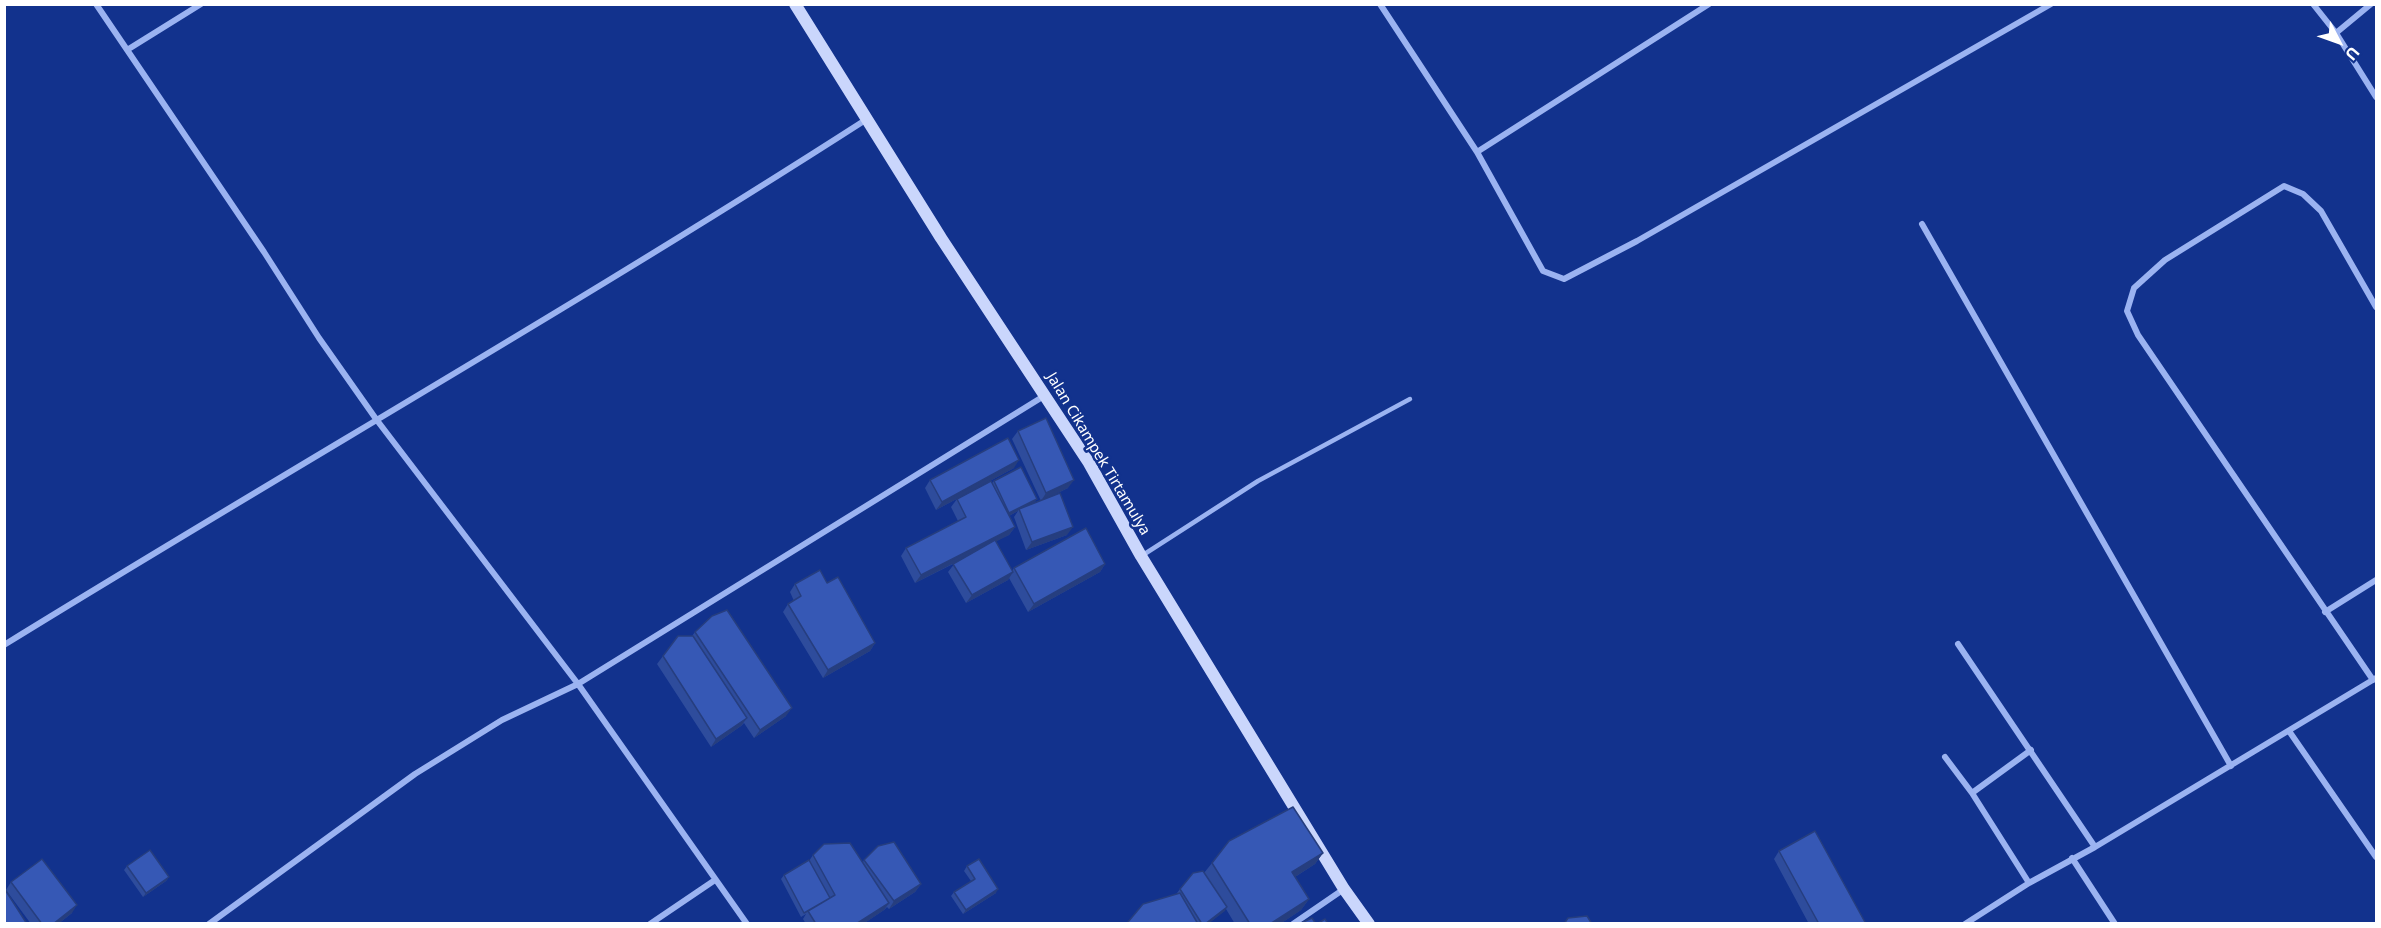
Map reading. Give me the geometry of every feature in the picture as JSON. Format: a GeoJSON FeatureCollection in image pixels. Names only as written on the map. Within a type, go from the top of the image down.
{"type":"FeatureCollection","features":[{"type":"Feature","properties":{"kind":"street"},"geometry":{"type":"LineString","coordinates":[[96,4],[264,252],[319,338],[376,419],[578,684],[747,924]]}},
{"type":"Feature","properties":{"kind":"street"},"geometry":{"type":"LineString","coordinates":[[127,50],[201,4]]}},
{"type":"Feature","properties":{"kind":"street","name":"Jalan Cikampek Tirtamulya"},"geometry":{"type":"LineString","coordinates":[[795,4],[941,238],[1089,463],[1141,556],[1344,889],[1369,924]]}},
{"type":"Feature","properties":{"kind":"street"},"geometry":{"type":"LineString","coordinates":[[1380,4],[1478,152],[1544,271],[1564,279],[1637,242],[2049,5]]}},
{"type":"Feature","properties":{"kind":"street"},"geometry":{"type":"LineString","coordinates":[[1478,152],[1709,4]]}},
{"type":"Feature","properties":{"kind":"street"},"geometry":{"type":"LineString","coordinates":[[2313,4],[2336,33],[2376,97]]}},
{"type":"Feature","properties":{"kind":"street"},"geometry":{"type":"LineString","coordinates":[[2336,33],[2371,4]]}},
{"type":"Feature","properties":{"kind":"street"},"geometry":{"type":"LineString","coordinates":[[4,645],[636,264],[868,119]]}},
{"type":"Feature","properties":{"kind":"street"},"geometry":{"type":"LineString","coordinates":[[1965,924],[2029,883],[2095,847],[2374,679],[2325,612],[2138,335],[2127,310],[2134,288],[2165,260],[2284,186],[2303,194],[2321,212],[2376,307]]}},
{"type":"Feature","properties":{"kind":"street"},"geometry":{"type":"LineString","coordinates":[[1922,224],[2231,766]]}},
{"type":"Feature","properties":{"kind":"street"},"geometry":{"type":"LineString","coordinates":[[209,924],[415,774],[502,720],[578,684],[1046,395]]}},
{"type":"Feature","properties":{"kind":"street"},"geometry":{"type":"LineString","coordinates":[[2325,612],[2376,579]]}},
{"type":"Feature","properties":{"kind":"street"},"geometry":{"type":"LineString","coordinates":[[1958,644],[2095,847]]}},
{"type":"Feature","properties":{"kind":"street"},"geometry":{"type":"LineString","coordinates":[[2289,731],[2376,856]]}},
{"type":"Feature","properties":{"kind":"street"},"geometry":{"type":"LineString","coordinates":[[1972,793],[2031,750]]}},
{"type":"Feature","properties":{"kind":"street"},"geometry":{"type":"LineString","coordinates":[[1945,757],[1972,793],[2029,883]]}},
{"type":"Feature","properties":{"kind":"street"},"geometry":{"type":"LineString","coordinates":[[2072,858],[2115,924]]}},
{"type":"Feature","properties":{"kind":"street"},"geometry":{"type":"LineString","coordinates":[[650,924],[715,880]]}},
{"type":"Feature","properties":{"kind":"street"},"geometry":{"type":"LineString","coordinates":[[1293,924],[1344,889]]}},
{"type":"Feature","properties":{"kind":"lane"},"geometry":{"type":"LineString","coordinates":[[1141,556],[1258,481],[1410,399]]}},
{"type":"Feature","properties":{"kind":"building"},"geometry":{"type":"Polygon","coordinates":[[[1046,418],[1074,480],[1046,493],[1018,431],[1046,418]]]}},
{"type":"Feature","properties":{"kind":"building"},"geometry":{"type":"Polygon","coordinates":[[[1008,438],[1019,460],[942,502],[930,480],[1008,438]]]}},
{"type":"Feature","properties":{"kind":"building"},"geometry":{"type":"Polygon","coordinates":[[[1021,467],[1037,499],[1009,513],[994,481],[1021,467]]]}},
{"type":"Feature","properties":{"kind":"building"},"geometry":{"type":"Polygon","coordinates":[[[991,481],[1015,527],[921,575],[906,548],[966,517],[957,499],[991,481]]]}},
{"type":"Feature","properties":{"kind":"building"},"geometry":{"type":"Polygon","coordinates":[[[1060,493],[1073,527],[1032,542],[1019,509],[1060,493]]]}},
{"type":"Feature","properties":{"kind":"building"},"geometry":{"type":"Polygon","coordinates":[[[1086,528],[1105,564],[1034,604],[1014,568],[1086,528]]]}},
{"type":"Feature","properties":{"kind":"building"},"geometry":{"type":"Polygon","coordinates":[[[995,540],[1013,572],[972,595],[953,564],[995,540]]]}},
{"type":"Feature","properties":{"kind":"building"},"geometry":{"type":"Polygon","coordinates":[[[820,570],[827,583],[838,577],[875,643],[828,670],[788,604],[801,596],[795,584],[820,570]]]}},
{"type":"Feature","properties":{"kind":"building"},"geometry":{"type":"Polygon","coordinates":[[[727,610],[792,708],[760,730],[695,632],[712,616],[727,610]]]}},
{"type":"Feature","properties":{"kind":"building"},"geometry":{"type":"Polygon","coordinates":[[[678,636],[693,636],[747,718],[716,739],[663,656],[678,636]]]}},
{"type":"Feature","properties":{"kind":"building"},"geometry":{"type":"Polygon","coordinates":[[[1293,807],[1323,853],[1292,872],[1309,899],[1270,924],[1250,924],[1212,863],[1229,841],[1293,807]]]}},
{"type":"Feature","properties":{"kind":"building"},"geometry":{"type":"Polygon","coordinates":[[[1815,831],[1866,924],[1819,924],[1779,851],[1815,831]]]}},
{"type":"Feature","properties":{"kind":"building"},"geometry":{"type":"Polygon","coordinates":[[[894,842],[921,884],[894,901],[864,860],[878,846],[894,842]]]}},
{"type":"Feature","properties":{"kind":"building"},"geometry":{"type":"Polygon","coordinates":[[[850,843],[889,903],[856,924],[816,924],[808,911],[835,895],[813,855],[824,844],[850,843]]]}},
{"type":"Feature","properties":{"kind":"building"},"geometry":{"type":"Polygon","coordinates":[[[150,850],[169,877],[146,893],[127,866],[150,850]]]}},
{"type":"Feature","properties":{"kind":"building"},"geometry":{"type":"Polygon","coordinates":[[[42,859],[77,905],[53,924],[42,924],[11,882],[42,859]]]}},
{"type":"Feature","properties":{"kind":"building"},"geometry":{"type":"Polygon","coordinates":[[[979,859],[998,889],[966,910],[954,892],[975,879],[967,866],[979,859]]]}},
{"type":"Feature","properties":{"kind":"building"},"geometry":{"type":"Polygon","coordinates":[[[809,860],[830,898],[804,913],[784,875],[809,860]]]}},
{"type":"Feature","properties":{"kind":"building"},"geometry":{"type":"Polygon","coordinates":[[[1203,871],[1227,907],[1205,924],[1202,924],[1180,889],[1193,873],[1203,871]]]}},
{"type":"Feature","properties":{"kind":"building"},"geometry":{"type":"Polygon","coordinates":[[[4,888],[27,924],[4,924],[4,888]]]}},
{"type":"Feature","properties":{"kind":"building"},"geometry":{"type":"Polygon","coordinates":[[[1180,893],[1198,924],[1128,924],[1143,904],[1180,893]]]}},
{"type":"Feature","properties":{"kind":"building"},"geometry":{"type":"Polygon","coordinates":[[[1587,916],[1592,924],[1564,924],[1568,918],[1587,916]]]}},
{"type":"Feature","properties":{"kind":"building"},"geometry":{"type":"Polygon","coordinates":[[[1312,918],[1316,924],[1299,924],[1312,918]]]}},
{"type":"Feature","properties":{"kind":"building"},"geometry":{"type":"Polygon","coordinates":[[[1325,919],[1328,924],[1317,924],[1325,919]]]}}]}
